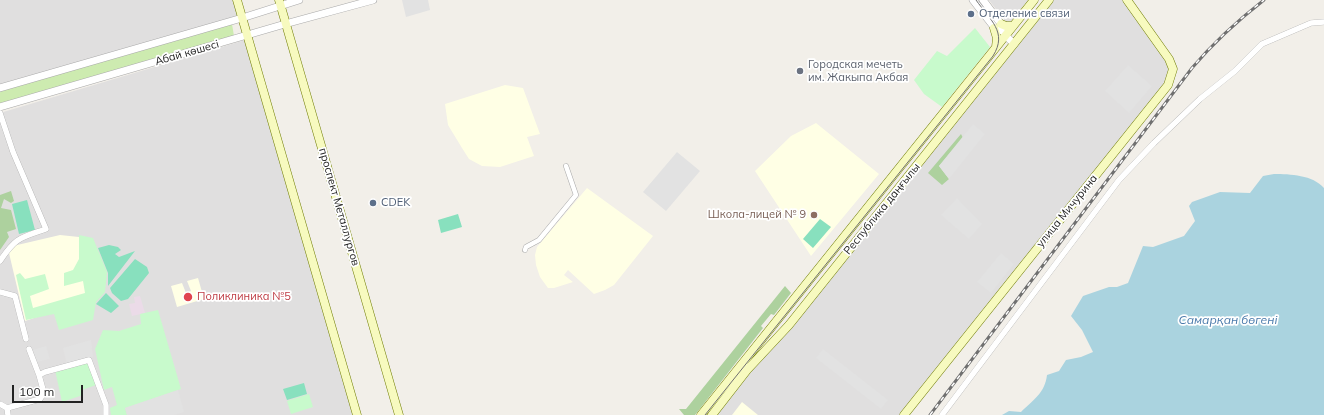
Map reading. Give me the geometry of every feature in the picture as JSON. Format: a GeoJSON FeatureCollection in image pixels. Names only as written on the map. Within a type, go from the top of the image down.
{"type":"FeatureCollection","features":[{"type":"Feature","properties":{"kind":"main road"},"geometry":{"type":"LineString","coordinates":[[237,0],[357,415]]}},
{"type":"Feature","properties":{"kind":"main road","name":"Республика даңғылы"},"geometry":{"type":"LineString","coordinates":[[701,415],[1034,0]]}},
{"type":"Feature","properties":{"kind":"main road","name":"Республика даңғылы"},"geometry":{"type":"LineString","coordinates":[[712,415],[747,370],[789,325],[1049,0]]}},
{"type":"Feature","properties":{"kind":"main road","name":"улица Мичурина"},"geometry":{"type":"LineString","coordinates":[[904,415],[1168,85],[1173,69],[1169,59],[1127,0]]}},
{"type":"Feature","properties":{"kind":"main road","name":"проспект Металлургов"},"geometry":{"type":"LineString","coordinates":[[280,3],[399,415]]}},
{"type":"Feature","properties":{"kind":"main road"},"geometry":{"type":"LineString","coordinates":[[1001,24],[1013,26]]}},
{"type":"Feature","properties":{"kind":"main road"},"geometry":{"type":"LineString","coordinates":[[994,28],[997,38],[996,46]]}},
{"type":"Feature","properties":{"kind":"street","name":"Абай көшесі"},"geometry":{"type":"LineString","coordinates":[[0,88],[242,18],[280,3],[299,0]]}},
{"type":"Feature","properties":{"kind":"street","name":"Абай көшесі"},"geometry":{"type":"LineString","coordinates":[[0,107],[373,0]]}},
{"type":"Feature","properties":{"kind":"street"},"geometry":{"type":"LineString","coordinates":[[974,0],[994,28],[1005,35],[1014,44]]}},
{"type":"Feature","properties":{"kind":"street"},"geometry":{"type":"LineString","coordinates":[[983,0],[1001,24],[1005,35]]}},
{"type":"Feature","properties":{"kind":"street"},"geometry":{"type":"LineString","coordinates":[[942,415],[1119,180],[1154,143],[1200,99],[1235,71],[1262,44],[1311,23],[1324,22]]}},
{"type":"Feature","properties":{"kind":"street"},"geometry":{"type":"LineString","coordinates":[[0,113],[16,159],[46,229],[32,233],[12,243],[0,261]]}},
{"type":"Feature","properties":{"kind":"street"},"geometry":{"type":"LineString","coordinates":[[525,250],[526,247],[539,240],[576,195],[566,166]]}},
{"type":"Feature","properties":{"kind":"street"},"geometry":{"type":"LineString","coordinates":[[0,292],[15,296],[26,340]]}},
{"type":"Feature","properties":{"kind":"street"},"geometry":{"type":"LineString","coordinates":[[0,404],[7,408],[40,399],[44,393],[29,350]]}},
{"type":"Feature","properties":{"kind":"street"},"geometry":{"type":"LineString","coordinates":[[39,376],[45,372],[89,360],[106,405],[106,415]]}},
{"type":"Feature","properties":{"kind":"street"},"geometry":{"type":"LineString","coordinates":[[7,408],[8,415]]}},
{"type":"Feature","properties":{"kind":"shaded area"},"geometry":{"type":"Polygon","coordinates":[[[0,0],[237,0],[242,18],[0,88],[0,0]]]}},
{"type":"Feature","properties":{"kind":"shaded area"},"geometry":{"type":"Polygon","coordinates":[[[402,0],[428,0],[430,10],[406,17],[402,0]]]}},
{"type":"Feature","properties":{"kind":"shaded area"},"geometry":{"type":"Polygon","coordinates":[[[989,0],[1028,0],[1008,25],[989,0]]]}},
{"type":"Feature","properties":{"kind":"shaded area"},"geometry":{"type":"Polygon","coordinates":[[[1050,0],[1127,0],[1169,59],[1171,78],[905,415],[712,415],[1050,0]]]}},
{"type":"Feature","properties":{"kind":"shaded area"},"geometry":{"type":"Polygon","coordinates":[[[245,40],[355,415],[0,415],[0,113],[245,40]]]}},
{"type":"Feature","properties":{"kind":"shaded area"},"geometry":{"type":"Polygon","coordinates":[[[1128,65],[1152,86],[1129,113],[1105,91],[1128,65]]]}},
{"type":"Feature","properties":{"kind":"shaded area"},"geometry":{"type":"Polygon","coordinates":[[[505,85],[523,88],[540,134],[527,137],[534,156],[500,167],[482,166],[469,159],[448,125],[445,104],[505,85]]]}},
{"type":"Feature","properties":{"kind":"shaded area","name":"Школа-лицей № 9"},"geometry":{"type":"Polygon","coordinates":[[[816,123],[879,174],[811,256],[755,171],[791,136],[816,123]]]}},
{"type":"Feature","properties":{"kind":"shaded area"},"geometry":{"type":"Polygon","coordinates":[[[973,124],[985,134],[949,179],[939,166],[973,124]]]}},
{"type":"Feature","properties":{"kind":"shaded area"},"geometry":{"type":"Polygon","coordinates":[[[677,152],[700,171],[666,211],[643,192],[677,152]]]}},
{"type":"Feature","properties":{"kind":"shaded area"},"geometry":{"type":"Polygon","coordinates":[[[587,188],[653,236],[614,285],[605,290],[594,294],[568,270],[564,275],[573,282],[554,288],[548,288],[540,277],[536,265],[535,255],[537,247],[587,188]]]}},
{"type":"Feature","properties":{"kind":"shaded area"},"geometry":{"type":"Polygon","coordinates":[[[957,198],[982,224],[969,239],[941,215],[957,198]]]}},
{"type":"Feature","properties":{"kind":"shaded area"},"geometry":{"type":"Polygon","coordinates":[[[60,235],[79,237],[91,299],[25,321],[9,253],[13,246],[60,235]]]}},
{"type":"Feature","properties":{"kind":"shaded area"},"geometry":{"type":"Polygon","coordinates":[[[1001,253],[1014,264],[991,293],[977,282],[1001,253]]]}},
{"type":"Feature","properties":{"kind":"shaded area"},"geometry":{"type":"Polygon","coordinates":[[[198,278],[204,299],[177,307],[171,286],[182,283],[186,293],[191,291],[187,281],[198,278]]]}},
{"type":"Feature","properties":{"kind":"shaded area"},"geometry":{"type":"Polygon","coordinates":[[[140,296],[145,313],[132,316],[129,304],[135,303],[134,297],[140,296]]]}},
{"type":"Feature","properties":{"kind":"shaded area"},"geometry":{"type":"Polygon","coordinates":[[[91,340],[93,357],[67,364],[63,348],[91,340]]]}},
{"type":"Feature","properties":{"kind":"shaded area"},"geometry":{"type":"Polygon","coordinates":[[[46,346],[50,359],[36,362],[33,350],[46,346]]]}},
{"type":"Feature","properties":{"kind":"shaded area"},"geometry":{"type":"Polygon","coordinates":[[[823,349],[888,400],[881,409],[816,358],[823,349]]]}},
{"type":"Feature","properties":{"kind":"shaded area"},"geometry":{"type":"Polygon","coordinates":[[[178,390],[184,412],[174,415],[127,415],[125,408],[178,390]]]}},
{"type":"Feature","properties":{"kind":"shaded area"},"geometry":{"type":"Polygon","coordinates":[[[742,402],[758,415],[732,415],[742,402]]]}},
{"type":"Feature","properties":{"kind":"green space"},"geometry":{"type":"Polygon","coordinates":[[[232,24],[234,36],[0,104],[0,91],[232,24]]]}},
{"type":"Feature","properties":{"kind":"green space"},"geometry":{"type":"Polygon","coordinates":[[[975,28],[990,47],[942,107],[924,94],[914,80],[937,51],[947,56],[975,28]]]}},
{"type":"Feature","properties":{"kind":"green space"},"geometry":{"type":"Polygon","coordinates":[[[961,134],[963,138],[939,166],[949,179],[942,185],[928,173],[961,134]]]}},
{"type":"Feature","properties":{"kind":"green space"},"geometry":{"type":"Polygon","coordinates":[[[11,191],[14,201],[11,203],[4,199],[1,208],[11,210],[16,229],[7,232],[9,237],[0,250],[0,195],[11,191]]]}},
{"type":"Feature","properties":{"kind":"green space"},"geometry":{"type":"Polygon","coordinates":[[[27,200],[35,230],[19,234],[12,204],[27,200]]]}},
{"type":"Feature","properties":{"kind":"green space"},"geometry":{"type":"Polygon","coordinates":[[[458,214],[462,227],[441,233],[438,220],[458,214]]]}},
{"type":"Feature","properties":{"kind":"green space"},"geometry":{"type":"Polygon","coordinates":[[[820,219],[831,227],[813,248],[803,239],[820,219]]]}},
{"type":"Feature","properties":{"kind":"green space"},"geometry":{"type":"Polygon","coordinates":[[[79,235],[93,238],[107,272],[105,292],[96,302],[93,320],[59,330],[54,314],[26,320],[16,275],[20,273],[25,279],[45,274],[49,289],[30,296],[33,308],[85,293],[83,281],[64,286],[64,273],[73,270],[79,259],[79,235]]]}},
{"type":"Feature","properties":{"kind":"green space"},"geometry":{"type":"Polygon","coordinates":[[[109,245],[118,247],[121,250],[115,254],[119,257],[135,251],[108,286],[108,273],[98,248],[109,245]]]}},
{"type":"Feature","properties":{"kind":"green space"},"geometry":{"type":"Polygon","coordinates":[[[135,259],[147,267],[149,273],[128,299],[121,301],[112,293],[110,288],[135,259]]]}},
{"type":"Feature","properties":{"kind":"green space"},"geometry":{"type":"Polygon","coordinates":[[[785,286],[791,293],[774,315],[771,314],[761,326],[763,328],[695,415],[684,415],[679,409],[686,409],[785,286]]]}},
{"type":"Feature","properties":{"kind":"green space"},"geometry":{"type":"Polygon","coordinates":[[[106,293],[119,306],[111,313],[96,304],[106,293]]]}},
{"type":"Feature","properties":{"kind":"green space"},"geometry":{"type":"Polygon","coordinates":[[[158,310],[181,389],[125,408],[127,415],[111,415],[110,408],[117,405],[112,387],[104,390],[95,349],[103,330],[119,331],[141,324],[140,314],[158,310]]]}},
{"type":"Feature","properties":{"kind":"green space"},"geometry":{"type":"Polygon","coordinates":[[[88,362],[96,385],[82,390],[83,395],[62,402],[55,370],[88,362]]]}},
{"type":"Feature","properties":{"kind":"green space"},"geometry":{"type":"Polygon","coordinates":[[[304,383],[307,394],[287,400],[283,389],[304,383]]]}},
{"type":"Feature","properties":{"kind":"green space"},"geometry":{"type":"Polygon","coordinates":[[[309,394],[313,407],[291,414],[287,401],[309,394]]]}},
{"type":"Feature","properties":{"kind":"water","name":"Самарқан бөгені"},"geometry":{"type":"Polygon","coordinates":[[[1274,174],[1301,176],[1314,180],[1324,188],[1324,415],[1002,415],[1009,411],[1021,412],[1034,400],[1044,387],[1047,375],[1059,371],[1066,360],[1081,357],[1093,352],[1082,330],[1071,316],[1083,296],[1109,287],[1117,287],[1128,283],[1143,246],[1153,247],[1184,236],[1195,221],[1189,206],[1192,202],[1220,192],[1250,193],[1263,176],[1274,174]]]}},
{"type":"Feature","properties":{"kind":"tram line"},"geometry":{"type":"LineString","coordinates":[[705,415],[993,56],[999,40],[998,33],[995,26],[976,0]]}},
{"type":"Feature","properties":{"kind":"railway"},"geometry":{"type":"LineString","coordinates":[[930,415],[1192,68],[1226,32],[1264,0]]}},
{"type":"Feature","properties":{"kind":"place","name":"Отделение связи"},"geometry":{"type":"Point","coordinates":[971,14]}},
{"type":"Feature","properties":{"kind":"place","name":"Городская мечеть им. Жакыпа Акбая"},"geometry":{"type":"Point","coordinates":[800,71]}},
{"type":"Feature","properties":{"kind":"place","name":"CDEK"},"geometry":{"type":"Point","coordinates":[373,203]}},
{"type":"Feature","properties":{"kind":"place","name":"Школа-лицей № 9"},"geometry":{"type":"Point","coordinates":[814,215]}},
{"type":"Feature","properties":{"kind":"place","name":"Поликлиника №5"},"geometry":{"type":"Point","coordinates":[188,297]}}]}
